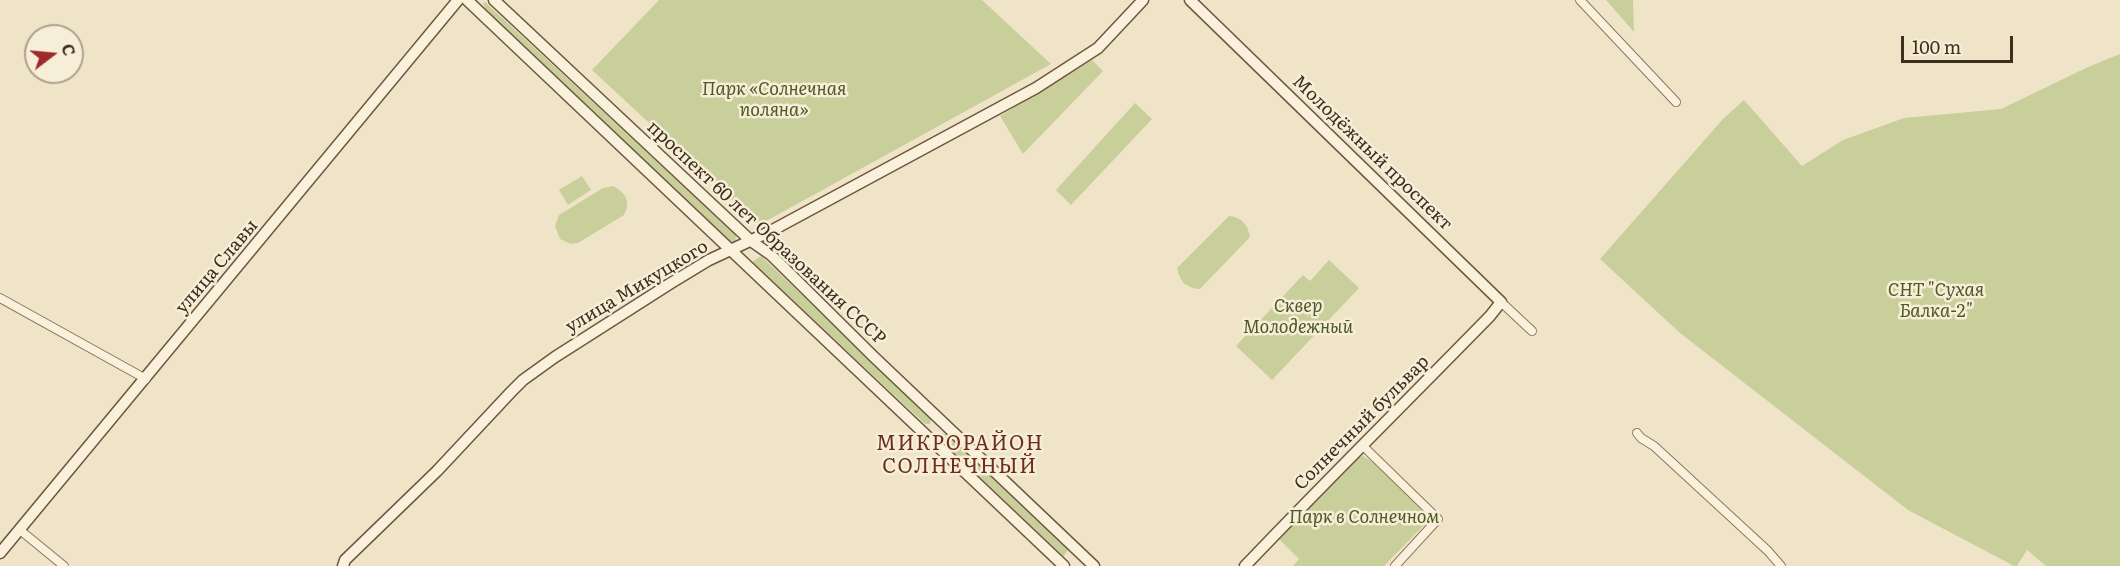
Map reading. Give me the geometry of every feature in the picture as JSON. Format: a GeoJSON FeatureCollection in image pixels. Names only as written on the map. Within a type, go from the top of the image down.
{"type":"FeatureCollection","features":[{"type":"Feature","properties":{"kind":"main road","name":"улица Славы"},"geometry":{"type":"LineString","coordinates":[[0,553],[146,380],[458,0]]}},
{"type":"Feature","properties":{"kind":"main road","name":"проспект 60 лет Образования СССР"},"geometry":{"type":"LineString","coordinates":[[467,0],[1064,566]]}},
{"type":"Feature","properties":{"kind":"main road","name":"проспект 60 лет Образования СССР"},"geometry":{"type":"LineString","coordinates":[[494,0],[751,241],[771,255],[1094,566]]}},
{"type":"Feature","properties":{"kind":"main road","name":"улица Микуцкого"},"geometry":{"type":"LineString","coordinates":[[343,566],[345,560],[437,471],[523,380],[555,357],[709,260],[751,241],[1036,88],[1098,48],[1143,0]]}},
{"type":"Feature","properties":{"kind":"main road","name":"Молодёжный проспект"},"geometry":{"type":"LineString","coordinates":[[1190,0],[1501,302]]}},
{"type":"Feature","properties":{"kind":"main road","name":"Солнечный бульвар"},"geometry":{"type":"LineString","coordinates":[[1245,566],[1490,316],[1501,302]]}},
{"type":"Feature","properties":{"kind":"main road"},"geometry":{"type":"LineString","coordinates":[[928,435],[942,422]]}},
{"type":"Feature","properties":{"kind":"street"},"geometry":{"type":"LineString","coordinates":[[1580,0],[1676,102]]}},
{"type":"Feature","properties":{"kind":"street"},"geometry":{"type":"LineString","coordinates":[[0,298],[146,380]]}},
{"type":"Feature","properties":{"kind":"street","name":"Молодёжный проспект"},"geometry":{"type":"LineString","coordinates":[[1501,302],[1532,331]]}},
{"type":"Feature","properties":{"kind":"street"},"geometry":{"type":"LineString","coordinates":[[1636,433],[1654,446],[1768,551],[1780,566]]}},
{"type":"Feature","properties":{"kind":"street"},"geometry":{"type":"LineString","coordinates":[[1363,446],[1438,519],[1395,566]]}},
{"type":"Feature","properties":{"kind":"street"},"geometry":{"type":"LineString","coordinates":[[20,530],[64,566]]}},
{"type":"Feature","properties":{"kind":"green space","name":"Парк «Солнечная поляна»"},"geometry":{"type":"Polygon","coordinates":[[[659,0],[982,0],[1051,64],[759,225],[592,70],[659,0]]]}},
{"type":"Feature","properties":{"kind":"green space"},"geometry":{"type":"Polygon","coordinates":[[[1606,0],[1633,0],[1634,32],[1606,0]]]}},
{"type":"Feature","properties":{"kind":"green space"},"geometry":{"type":"Polygon","coordinates":[[[485,2],[736,235],[735,243],[729,241],[485,8],[483,3],[485,2]]]}},
{"type":"Feature","properties":{"kind":"green space","name":"СНТ \"Сухая Балка-2\""},"geometry":{"type":"Polygon","coordinates":[[[2120,54],[2120,566],[2046,566],[2027,550],[2017,566],[2014,566],[1908,510],[1680,333],[1600,259],[1723,119],[1744,100],[1802,166],[1843,140],[1904,118],[2001,109],[2120,54]]]}},
{"type":"Feature","properties":{"kind":"green space"},"geometry":{"type":"Polygon","coordinates":[[[1092,60],[1103,71],[1023,154],[1000,116],[1092,60]]]}},
{"type":"Feature","properties":{"kind":"green space"},"geometry":{"type":"Polygon","coordinates":[[[1135,103],[1152,119],[1071,205],[1056,190],[1135,103]]]}},
{"type":"Feature","properties":{"kind":"green space"},"geometry":{"type":"Polygon","coordinates":[[[582,176],[591,190],[568,205],[559,190],[582,176]]]}},
{"type":"Feature","properties":{"kind":"green space"},"geometry":{"type":"Polygon","coordinates":[[[613,186],[626,198],[627,206],[624,215],[578,243],[571,244],[560,239],[555,226],[559,215],[603,188],[613,186]]]}},
{"type":"Feature","properties":{"kind":"green space"},"geometry":{"type":"Polygon","coordinates":[[[1229,216],[1244,222],[1250,237],[1200,289],[1187,286],[1182,281],[1177,268],[1229,216]]]}},
{"type":"Feature","properties":{"kind":"green space"},"geometry":{"type":"Polygon","coordinates":[[[761,256],[929,416],[930,424],[925,424],[752,262],[761,256]]]}},
{"type":"Feature","properties":{"kind":"green space","name":"Сквер Молодежный"},"geometry":{"type":"Polygon","coordinates":[[[1329,260],[1359,288],[1272,380],[1236,346],[1303,275],[1310,281],[1329,260]]]}},
{"type":"Feature","properties":{"kind":"green space"},"geometry":{"type":"Polygon","coordinates":[[[946,434],[969,456],[963,462],[942,441],[940,435],[946,434]]]}},
{"type":"Feature","properties":{"kind":"green space","name":"Парк в Солнечном"},"geometry":{"type":"Polygon","coordinates":[[[1363,456],[1377,465],[1425,511],[1427,522],[1384,566],[1293,566],[1299,559],[1278,538],[1357,457],[1363,456]]]}},
{"type":"Feature","properties":{"kind":"green space"},"geometry":{"type":"Polygon","coordinates":[[[972,459],[1069,549],[1062,558],[966,465],[972,459]]]}},
{"type":"Feature","properties":{"kind":"district","name":"МИКРОРАЙОН СОЛНЕЧНЫЙ"},"geometry":{"type":"Point","coordinates":[960,456]}}]}
